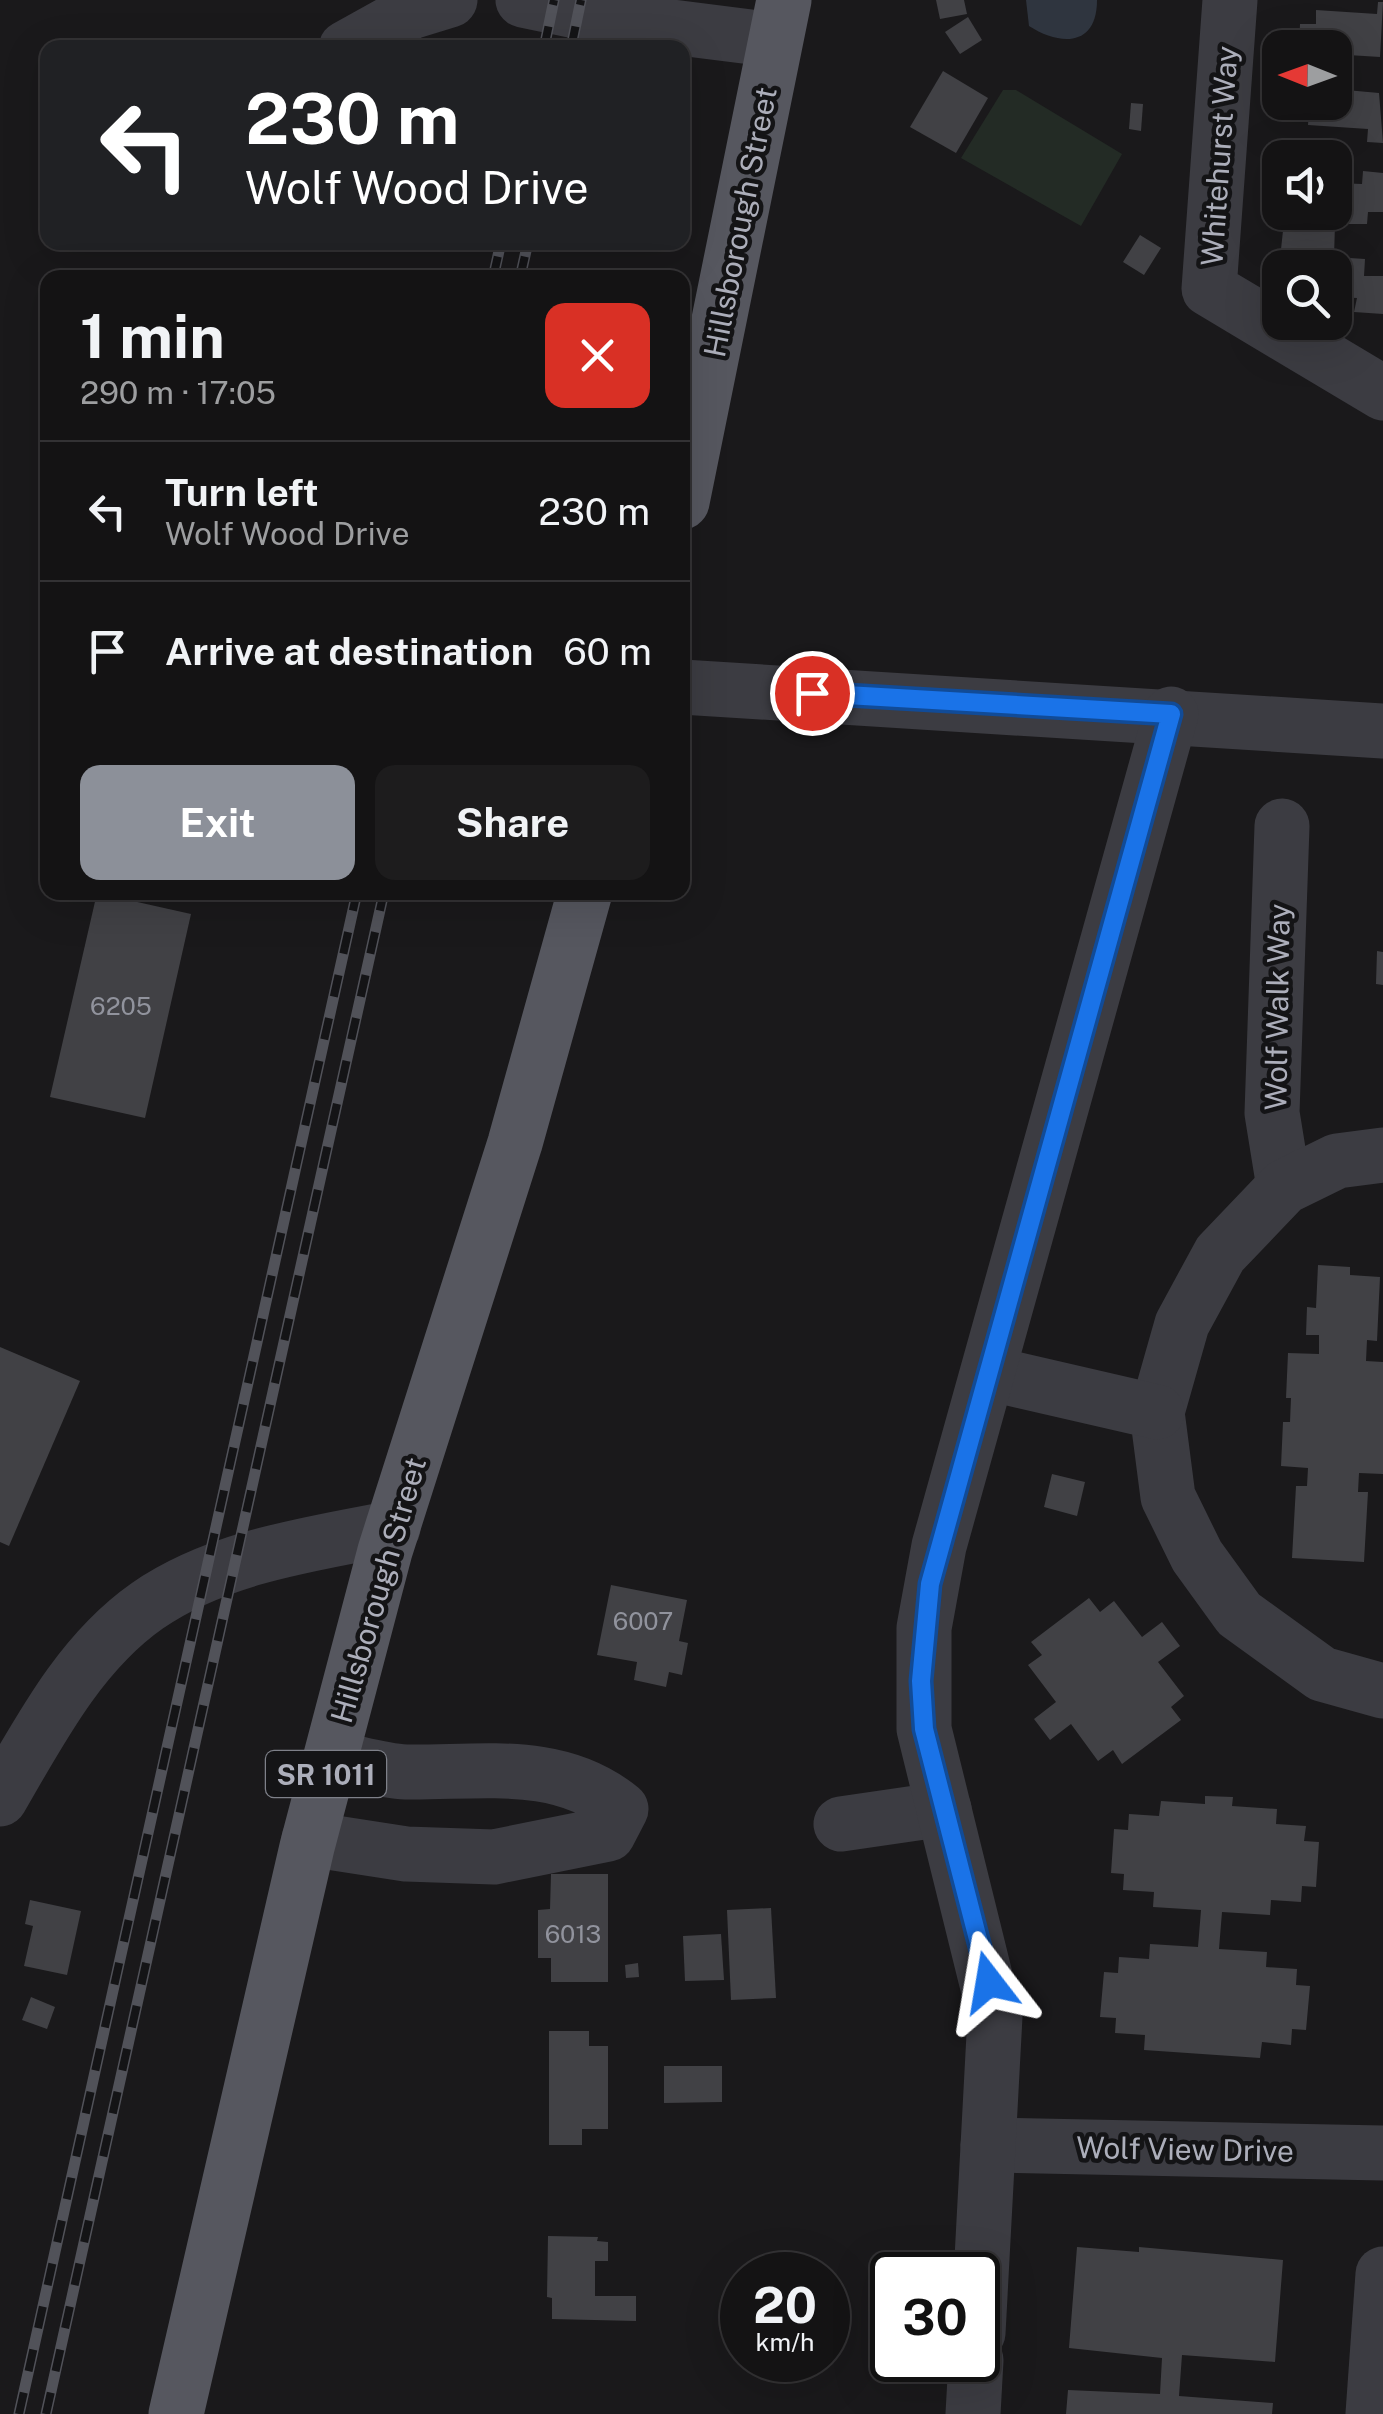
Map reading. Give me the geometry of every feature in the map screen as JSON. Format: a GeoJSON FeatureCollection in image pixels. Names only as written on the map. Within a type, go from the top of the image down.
{"type":"FeatureCollection","features":[{"type":"Feature","properties":{"kind":"main road","name":"Hillsborough Street"},"geometry":{"type":"LineString","coordinates":[[690,463],[780,20]]}},
{"type":"Feature","properties":{"kind":"main road","name":"Hillsborough Street"},"geometry":{"type":"LineString","coordinates":[[176,2414],[330,1758],[392,1528],[514,1143],[583,900]]}},
{"type":"Feature","properties":{"kind":"street"},"geometry":{"type":"LineString","coordinates":[[361,40],[412,12],[450,0]]}},
{"type":"Feature","properties":{"kind":"street"},"geometry":{"type":"LineString","coordinates":[[523,0],[624,21],[780,20]]}},
{"type":"Feature","properties":{"kind":"street","name":"Whitehurst Way"},"geometry":{"type":"LineString","coordinates":[[1230,0],[1209,289],[1383,393]]}},
{"type":"Feature","properties":{"kind":"street"},"geometry":{"type":"LineString","coordinates":[[690,687],[1171,714],[1383,731]]}},
{"type":"Feature","properties":{"kind":"street"},"geometry":{"type":"LineString","coordinates":[[982,2252],[994,2016],[924,1729],[924,1628],[939,1546],[1171,714]]}},
{"type":"Feature","properties":{"kind":"street","name":"Wolf Walk Way"},"geometry":{"type":"LineString","coordinates":[[1282,826],[1272,1114],[1284,1187]]}},
{"type":"Feature","properties":{"kind":"street"},"geometry":{"type":"LineString","coordinates":[[1383,1156],[1337,1161],[1284,1187],[1220,1254],[1182,1324],[1157,1412],[1168,1497],[1197,1556],[1238,1614],[1322,1674],[1383,1691]]}},
{"type":"Feature","properties":{"kind":"street"},"geometry":{"type":"LineString","coordinates":[[988,1373],[1157,1412]]}},
{"type":"Feature","properties":{"kind":"street"},"geometry":{"type":"LineString","coordinates":[[0,1798],[14,1741],[63,1694],[99,1650],[162,1596],[236,1565],[392,1528]]}},
{"type":"Feature","properties":{"kind":"street"},"geometry":{"type":"LineString","coordinates":[[309,1839],[406,1854],[494,1856],[608,1834],[621,1810],[598,1790],[553,1776],[490,1768],[403,1772],[330,1758]]}},
{"type":"Feature","properties":{"kind":"street"},"geometry":{"type":"LineString","coordinates":[[841,1824],[944,1809]]}},
{"type":"Feature","properties":{"kind":"street","name":"Wolf View Drive"},"geometry":{"type":"LineString","coordinates":[[988,2145],[1383,2153]]}},
{"type":"Feature","properties":{"kind":"street"},"geometry":{"type":"LineString","coordinates":[[1373,2414],[1383,2274]]}},
{"type":"Feature","properties":{"kind":"street"},"geometry":{"type":"LineString","coordinates":[[973,2414],[975,2382]]}},
{"type":"Feature","properties":{"kind":"shaded area"},"geometry":{"type":"Polygon","coordinates":[[[1026,0],[1097,0],[1091,27],[1075,38],[1064,39],[1029,26],[1026,0]]]}},
{"type":"Feature","properties":{"kind":"shaded area"},"geometry":{"type":"Polygon","coordinates":[[[1003,90],[1016,90],[1122,154],[1081,226],[961,158],[1003,90]]]}},
{"type":"Feature","properties":{"kind":"building"},"geometry":{"type":"Polygon","coordinates":[[[936,0],[964,0],[967,14],[940,19],[936,0]]]}},
{"type":"Feature","properties":{"kind":"building"},"geometry":{"type":"Polygon","coordinates":[[[1378,2],[1383,2],[1380,57],[1352,55],[1352,30],[1300,30],[1300,24],[1316,24],[1316,10],[1377,14],[1378,2]]]}},
{"type":"Feature","properties":{"kind":"building"},"geometry":{"type":"Polygon","coordinates":[[[968,17],[982,40],[960,54],[945,32],[968,17]]]}},
{"type":"Feature","properties":{"kind":"building"},"geometry":{"type":"Polygon","coordinates":[[[943,71],[988,98],[956,153],[910,127],[943,71]]]}},
{"type":"Feature","properties":{"kind":"building"},"geometry":{"type":"Polygon","coordinates":[[[1352,91],[1379,93],[1383,143],[1367,142],[1368,129],[1308,125],[1308,120],[1352,120],[1352,91]]]}},
{"type":"Feature","properties":{"kind":"building"},"geometry":{"type":"Polygon","coordinates":[[[1131,103],[1143,104],[1141,131],[1129,129],[1131,103]]]}},
{"type":"Feature","properties":{"kind":"building"},"geometry":{"type":"Polygon","coordinates":[[[1363,171],[1383,173],[1383,212],[1368,212],[1367,224],[1352,224],[1352,184],[1362,184],[1363,171]]]}},
{"type":"Feature","properties":{"kind":"building"},"geometry":{"type":"Polygon","coordinates":[[[1283,230],[1335,230],[1334,250],[1281,250],[1283,230]]]}},
{"type":"Feature","properties":{"kind":"building"},"geometry":{"type":"Polygon","coordinates":[[[1140,235],[1161,248],[1144,275],[1123,262],[1140,235]]]}},
{"type":"Feature","properties":{"kind":"building"},"geometry":{"type":"Polygon","coordinates":[[[1352,258],[1365,259],[1364,276],[1383,276],[1383,314],[1354,312],[1357,298],[1352,298],[1352,258]]]}},
{"type":"Feature","properties":{"kind":"building"},"geometry":{"type":"Polygon","coordinates":[[[95,900],[128,900],[191,914],[145,1118],[50,1097],[95,900]]]}},
{"type":"Feature","properties":{"kind":"building"},"geometry":{"type":"Polygon","coordinates":[[[1377,951],[1383,952],[1383,985],[1376,984],[1377,951]]]}},
{"type":"Feature","properties":{"kind":"building"},"geometry":{"type":"Polygon","coordinates":[[[1318,1265],[1350,1267],[1350,1275],[1380,1277],[1377,1341],[1367,1340],[1366,1361],[1383,1362],[1383,1474],[1359,1473],[1358,1492],[1368,1492],[1364,1562],[1292,1558],[1296,1486],[1307,1486],[1308,1468],[1281,1466],[1283,1422],[1290,1422],[1291,1398],[1286,1398],[1288,1353],[1319,1354],[1319,1335],[1306,1335],[1307,1307],[1316,1308],[1318,1265]]]}},
{"type":"Feature","properties":{"kind":"building"},"geometry":{"type":"Polygon","coordinates":[[[0,1347],[80,1381],[9,1546],[0,1542],[0,1347]]]}},
{"type":"Feature","properties":{"kind":"building"},"geometry":{"type":"Polygon","coordinates":[[[1052,1474],[1085,1482],[1077,1516],[1044,1507],[1052,1474]]]}},
{"type":"Feature","properties":{"kind":"building"},"geometry":{"type":"Polygon","coordinates":[[[611,1585],[687,1600],[679,1641],[688,1643],[682,1675],[669,1672],[666,1687],[634,1680],[637,1662],[597,1655],[611,1585]]]}},
{"type":"Feature","properties":{"kind":"building"},"geometry":{"type":"Polygon","coordinates":[[[1089,1598],[1100,1612],[1114,1601],[1142,1637],[1162,1622],[1180,1646],[1158,1662],[1184,1696],[1171,1707],[1181,1720],[1122,1764],[1113,1750],[1098,1761],[1071,1724],[1050,1740],[1034,1719],[1056,1702],[1028,1665],[1042,1655],[1031,1642],[1089,1598]]]}},
{"type":"Feature","properties":{"kind":"building"},"geometry":{"type":"Polygon","coordinates":[[[1205,1796],[1233,1797],[1232,1806],[1277,1809],[1276,1824],[1306,1826],[1304,1841],[1319,1842],[1316,1887],[1302,1886],[1301,1902],[1271,1900],[1270,1915],[1222,1912],[1219,1949],[1267,1952],[1266,1967],[1297,1969],[1296,1985],[1310,1986],[1306,2030],[1292,2029],[1291,2045],[1262,2042],[1260,2058],[1144,2050],[1145,2035],[1115,2033],[1116,2018],[1100,2017],[1104,1972],[1118,1973],[1119,1957],[1149,1959],[1150,1944],[1198,1947],[1201,1910],[1153,1907],[1154,1892],[1123,1890],[1124,1874],[1111,1873],[1114,1829],[1128,1830],[1129,1814],[1159,1816],[1161,1801],[1205,1804],[1205,1796]]]}},
{"type":"Feature","properties":{"kind":"building"},"geometry":{"type":"Polygon","coordinates":[[[551,1874],[608,1874],[608,1982],[551,1982],[551,1958],[538,1958],[538,1910],[550,1909],[551,1874]]]}},
{"type":"Feature","properties":{"kind":"building"},"geometry":{"type":"Polygon","coordinates":[[[30,1900],[81,1911],[67,1975],[24,1966],[33,1926],[25,1924],[30,1900]]]}},
{"type":"Feature","properties":{"kind":"building"},"geometry":{"type":"Polygon","coordinates":[[[771,1908],[776,1998],[731,2000],[727,1910],[771,1908]]]}},
{"type":"Feature","properties":{"kind":"building"},"geometry":{"type":"Polygon","coordinates":[[[721,1934],[724,1980],[685,1981],[683,1936],[721,1934]]]}},
{"type":"Feature","properties":{"kind":"building"},"geometry":{"type":"Polygon","coordinates":[[[638,1963],[639,1977],[626,1978],[625,1965],[638,1963]]]}},
{"type":"Feature","properties":{"kind":"building"},"geometry":{"type":"Polygon","coordinates":[[[31,1997],[55,2007],[47,2029],[22,2020],[31,1997]]]}},
{"type":"Feature","properties":{"kind":"building"},"geometry":{"type":"Polygon","coordinates":[[[549,2031],[589,2031],[589,2046],[608,2046],[608,2129],[582,2129],[582,2145],[549,2145],[549,2031]]]}},
{"type":"Feature","properties":{"kind":"building"},"geometry":{"type":"Polygon","coordinates":[[[664,2066],[722,2066],[722,2102],[664,2103],[664,2066]]]}},
{"type":"Feature","properties":{"kind":"building"},"geometry":{"type":"Polygon","coordinates":[[[548,2236],[598,2237],[597,2241],[608,2242],[608,2261],[595,2261],[595,2296],[636,2296],[636,2321],[552,2319],[552,2298],[547,2297],[548,2236]]]}},
{"type":"Feature","properties":{"kind":"building"},"geometry":{"type":"Polygon","coordinates":[[[1077,2247],[1139,2252],[1139,2247],[1283,2260],[1275,2362],[1182,2355],[1179,2396],[1273,2403],[1272,2414],[1066,2414],[1068,2390],[1160,2394],[1162,2358],[1069,2348],[1077,2247]]]}},
{"type":"Feature","properties":{"kind":"railway"},"geometry":{"type":"LineString","coordinates":[[546,40],[554,0]]}},
{"type":"Feature","properties":{"kind":"railway"},"geometry":{"type":"LineString","coordinates":[[573,40],[581,0]]}},
{"type":"Feature","properties":{"kind":"railway"},"geometry":{"type":"LineString","coordinates":[[495,270],[499,250]]}},
{"type":"Feature","properties":{"kind":"railway"},"geometry":{"type":"LineString","coordinates":[[522,270],[526,250]]}},
{"type":"Feature","properties":{"kind":"railway"},"geometry":{"type":"LineString","coordinates":[[19,2414],[355,900]]}},
{"type":"Feature","properties":{"kind":"railway"},"geometry":{"type":"LineString","coordinates":[[46,2414],[382,900]]}},
{"type":"Feature","properties":{"kind":"route"},"geometry":{"type":"LineString","coordinates":[[812,693],[1171,714],[930,1584],[921,1681],[924,1729],[989,1982]]}}]}
